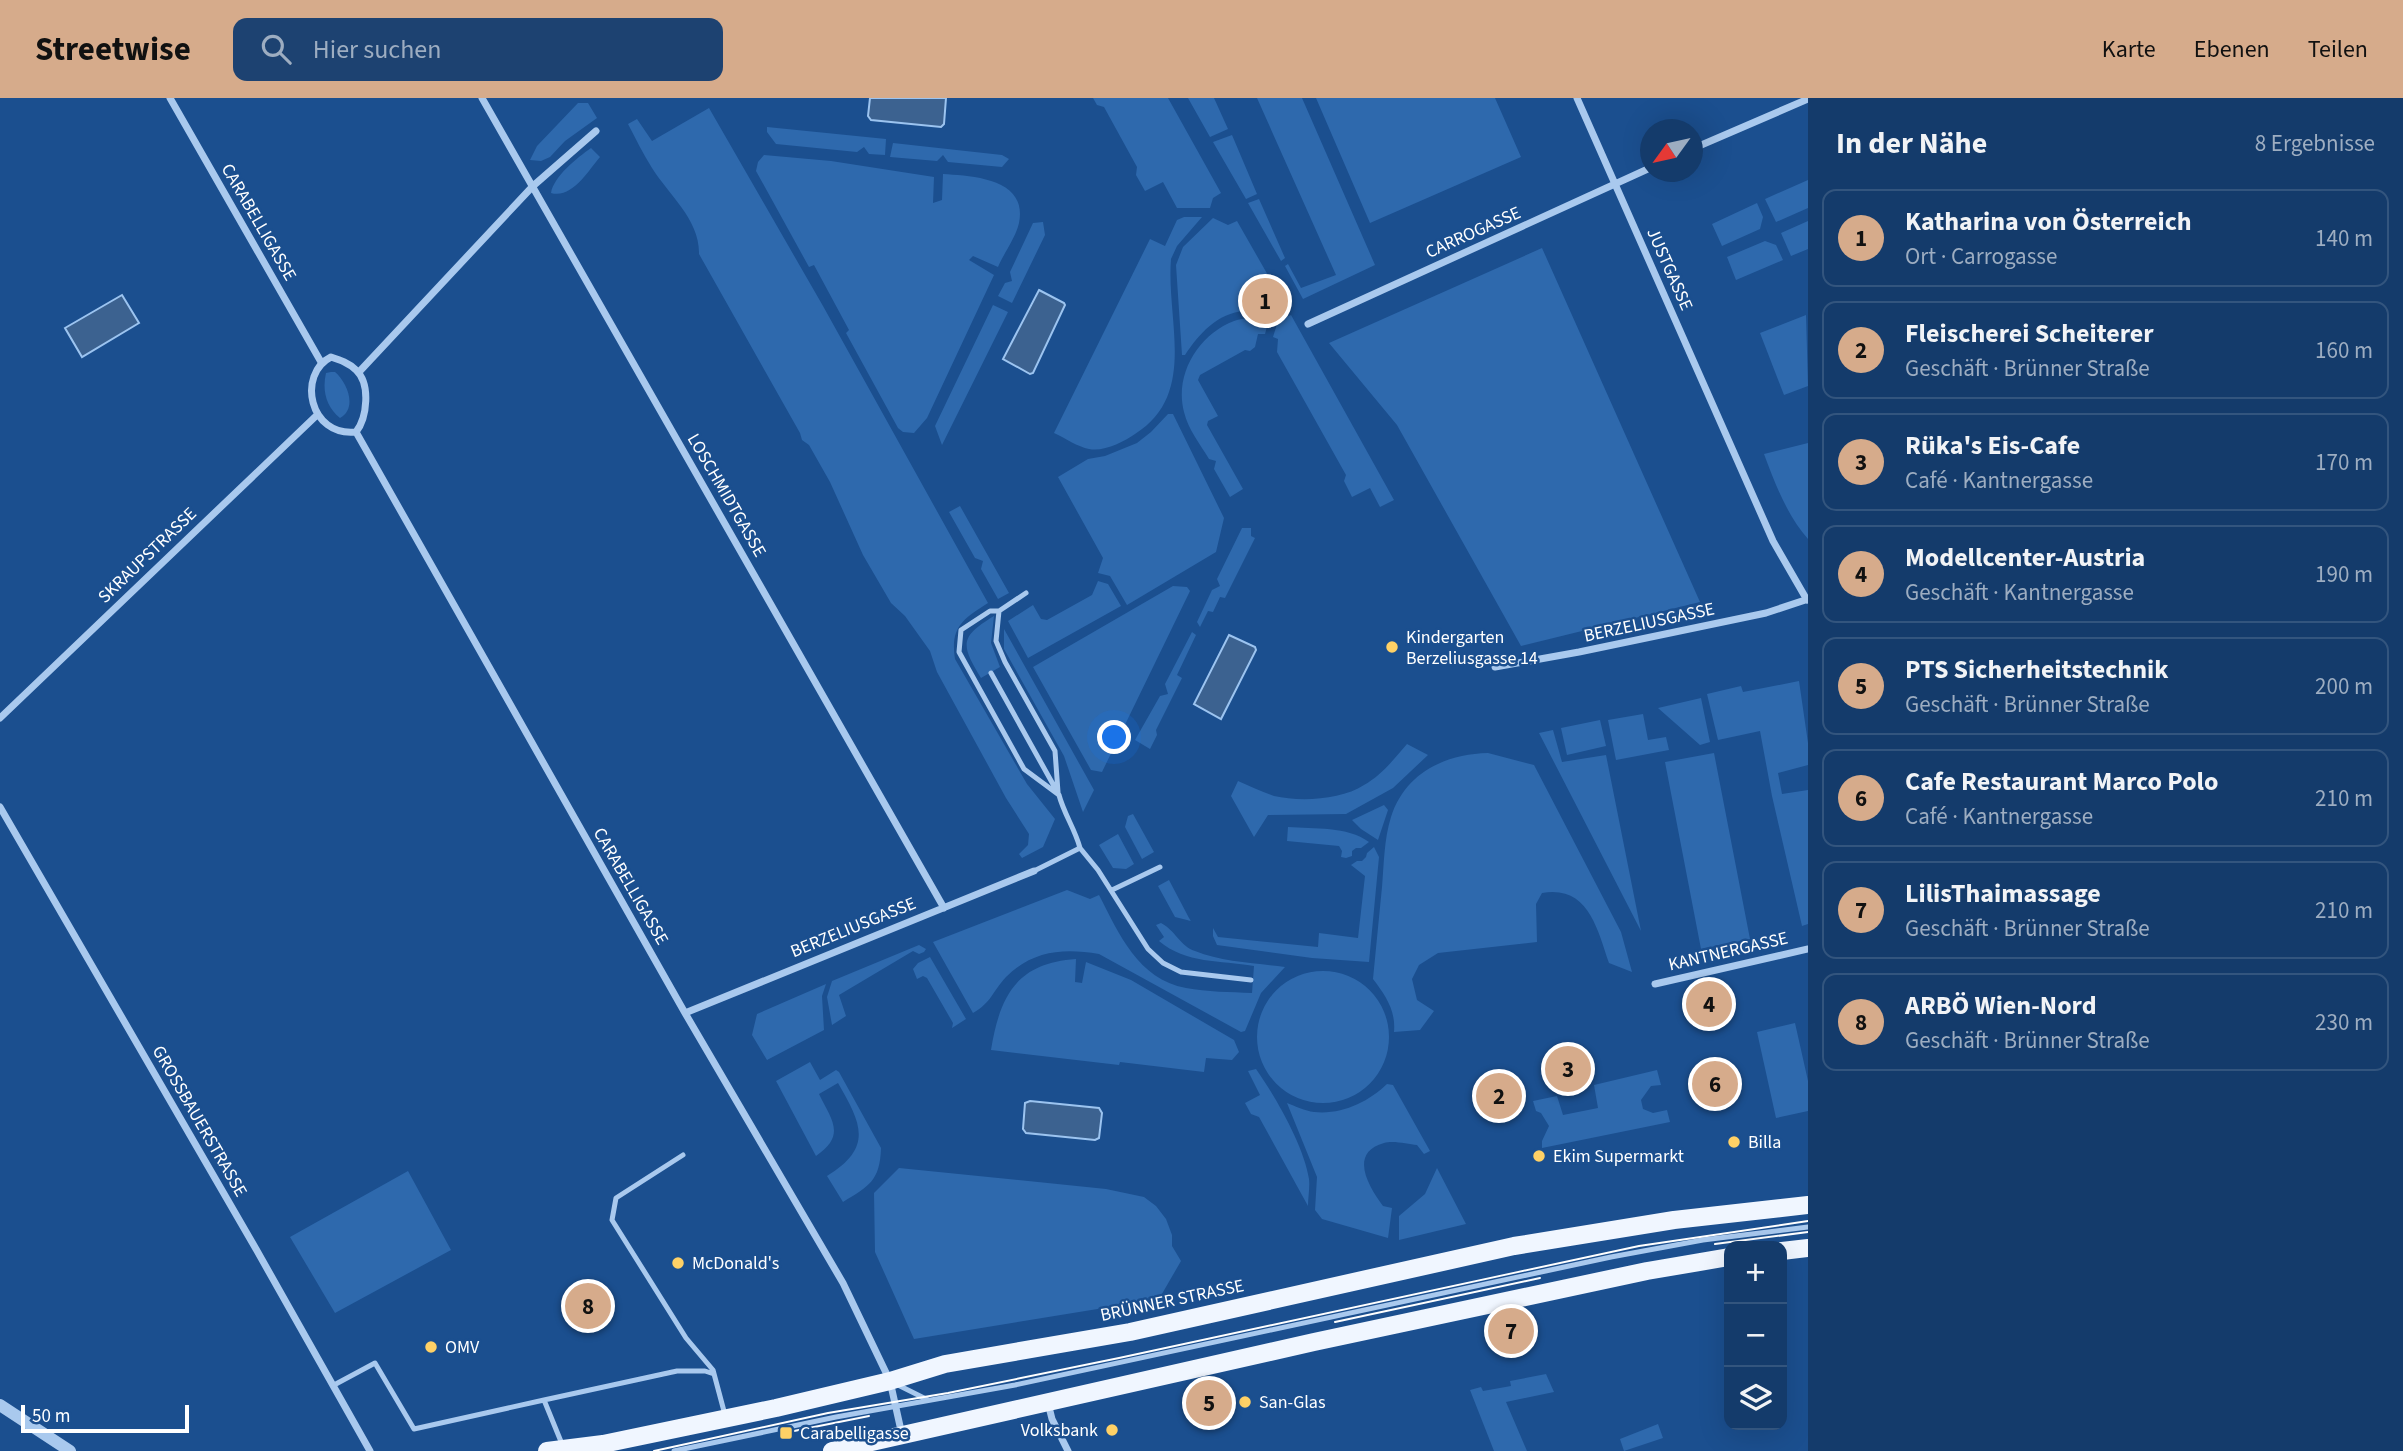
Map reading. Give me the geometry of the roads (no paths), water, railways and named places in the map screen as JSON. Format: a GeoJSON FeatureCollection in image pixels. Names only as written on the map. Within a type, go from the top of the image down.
{"type":"FeatureCollection","features":[{"type":"Feature","properties":{"kind":"main road","name":"BRÜNNER STRASSE"},"geometry":{"type":"LineString","coordinates":[[555,1449],[603,1444],[890,1381],[945,1364],[1130,1332],[1542,1241],[1674,1220],[1808,1205]]}},
{"type":"Feature","properties":{"kind":"main road"},"geometry":{"type":"LineString","coordinates":[[1787,1250],[1808,1248]]}},
{"type":"Feature","properties":{"kind":"main road"},"geometry":{"type":"LineString","coordinates":[[832,1451],[1552,1291],[1724,1258]]}},
{"type":"Feature","properties":{"kind":"street","name":"CARABELLIGASSE"},"geometry":{"type":"LineString","coordinates":[[170,98],[321,362]]}},
{"type":"Feature","properties":{"kind":"street","name":"LOSCHMIDTGASSE"},"geometry":{"type":"LineString","coordinates":[[482,98],[944,908]]}},
{"type":"Feature","properties":{"kind":"street","name":"JUSTGASSE"},"geometry":{"type":"LineString","coordinates":[[1577,98],[1773,541],[1808,599]]}},
{"type":"Feature","properties":{"kind":"street"},"geometry":{"type":"LineString","coordinates":[[1703,144],[1808,99]]}},
{"type":"Feature","properties":{"kind":"street"},"geometry":{"type":"LineString","coordinates":[[359,372],[533,186],[596,131]]}},
{"type":"Feature","properties":{"kind":"street","name":"CARROGASSE"},"geometry":{"type":"LineString","coordinates":[[1308,324],[1640,173]]}},
{"type":"Feature","properties":{"kind":"street"},"geometry":{"type":"LineString","coordinates":[[331,357],[359,372],[365,391],[362,424],[356,432],[343,434],[328,428],[317,415],[312,391],[314,374],[321,362],[331,357]]}},
{"type":"Feature","properties":{"kind":"street","name":"SKRAUPSTRASSE"},"geometry":{"type":"LineString","coordinates":[[0,718],[317,415]]}},
{"type":"Feature","properties":{"kind":"street","name":"CARABELLIGASSE"},"geometry":{"type":"LineString","coordinates":[[356,432],[685,1013],[843,1283],[890,1381],[902,1436]]}},
{"type":"Feature","properties":{"kind":"street","name":"BERZELIUSGASSE"},"geometry":{"type":"LineString","coordinates":[[1495,667],[1766,613],[1808,599]]}},
{"type":"Feature","properties":{"kind":"street","name":"GROSSBAUERSTRASSE"},"geometry":{"type":"LineString","coordinates":[[0,807],[370,1451]]}},
{"type":"Feature","properties":{"kind":"street","name":"BERZELIUSGASSE"},"geometry":{"type":"LineString","coordinates":[[685,1013],[1034,871]]}},
{"type":"Feature","properties":{"kind":"street","name":"KANTNERGASSE"},"geometry":{"type":"LineString","coordinates":[[1655,984],[1808,949]]}},
{"type":"Feature","properties":{"kind":"street"},"geometry":{"type":"LineString","coordinates":[[1048,1401],[1052,1419],[1068,1451]]}},
{"type":"Feature","properties":{"kind":"street"},"geometry":{"type":"LineString","coordinates":[[0,1405],[70,1451]]}},
{"type":"Feature","properties":{"kind":"lane"},"geometry":{"type":"LineString","coordinates":[[1027,593],[999,611],[990,611],[961,630],[959,652],[1024,769],[1059,795]]}},
{"type":"Feature","properties":{"kind":"lane"},"geometry":{"type":"LineString","coordinates":[[999,611],[996,641],[1055,751],[1063,810],[1075,831],[1080,848],[1112,890],[1148,949],[1163,963],[1181,972],[1251,980]]}},
{"type":"Feature","properties":{"kind":"lane"},"geometry":{"type":"LineString","coordinates":[[991,673],[1059,795]]}},
{"type":"Feature","properties":{"kind":"lane"},"geometry":{"type":"LineString","coordinates":[[1034,871],[1080,848]]}},
{"type":"Feature","properties":{"kind":"lane"},"geometry":{"type":"LineString","coordinates":[[1112,890],[1160,867]]}},
{"type":"Feature","properties":{"kind":"lane"},"geometry":{"type":"LineString","coordinates":[[683,1155],[616,1198],[612,1220],[686,1338],[714,1372],[726,1418]]}},
{"type":"Feature","properties":{"kind":"lane"},"geometry":{"type":"LineString","coordinates":[[674,1451],[931,1401],[1611,1257],[1703,1240],[1808,1227]]}},
{"type":"Feature","properties":{"kind":"lane"},"geometry":{"type":"LineString","coordinates":[[334,1385],[375,1363],[414,1429],[677,1371],[714,1372]]}},
{"type":"Feature","properties":{"kind":"lane"},"geometry":{"type":"LineString","coordinates":[[890,1381],[931,1401]]}},
{"type":"Feature","properties":{"kind":"lane"},"geometry":{"type":"LineString","coordinates":[[544,1400],[555,1449]]}},
{"type":"Feature","properties":{"kind":"tram line"},"geometry":{"type":"LineString","coordinates":[[654,1451],[828,1413],[948,1393],[1119,1358],[1639,1246],[1808,1221]]}},
{"type":"Feature","properties":{"kind":"tram line"},"geometry":{"type":"LineString","coordinates":[[1715,1244],[1808,1232]]}},
{"type":"Feature","properties":{"kind":"tram line"},"geometry":{"type":"LineString","coordinates":[[1335,1322],[1540,1278]]}},
{"type":"Feature","properties":{"kind":"tram line"},"geometry":{"type":"LineString","coordinates":[[779,1434],[869,1416]]}},
{"type":"Feature","properties":{"kind":"place","name":"Katharina von Österreich"},"geometry":{"type":"Point","coordinates":[1265,301]}},
{"type":"Feature","properties":{"kind":"place","name":"Kindergarten Berzeliusgasse 14"},"geometry":{"type":"Point","coordinates":[1392,647]}},
{"type":"Feature","properties":{"kind":"place","name":"Modellcenter-Austria"},"geometry":{"type":"Point","coordinates":[1709,1004]}},
{"type":"Feature","properties":{"kind":"place","name":"Rüka's Eis-Cafe"},"geometry":{"type":"Point","coordinates":[1568,1069]}},
{"type":"Feature","properties":{"kind":"place","name":"Cafe Restaurant Marco Polo"},"geometry":{"type":"Point","coordinates":[1715,1084]}},
{"type":"Feature","properties":{"kind":"place","name":"Fleischerei Scheiterer"},"geometry":{"type":"Point","coordinates":[1499,1096]}},
{"type":"Feature","properties":{"kind":"place","name":"Billa"},"geometry":{"type":"Point","coordinates":[1734,1142]}},
{"type":"Feature","properties":{"kind":"place","name":"Ekim Supermarkt"},"geometry":{"type":"Point","coordinates":[1539,1156]}},
{"type":"Feature","properties":{"kind":"place","name":"McDonald's"},"geometry":{"type":"Point","coordinates":[678,1263]}},
{"type":"Feature","properties":{"kind":"place","name":"ARBÖ Wien-Nord"},"geometry":{"type":"Point","coordinates":[588,1306]}},
{"type":"Feature","properties":{"kind":"place","name":"LilisThaimassage"},"geometry":{"type":"Point","coordinates":[1511,1331]}},
{"type":"Feature","properties":{"kind":"place","name":"OMV"},"geometry":{"type":"Point","coordinates":[431,1347]}},
{"type":"Feature","properties":{"kind":"place","name":"San-Glas"},"geometry":{"type":"Point","coordinates":[1245,1402]}},
{"type":"Feature","properties":{"kind":"place","name":"PTS Sicherheitstechnik"},"geometry":{"type":"Point","coordinates":[1209,1403]}},
{"type":"Feature","properties":{"kind":"place","name":"Volksbank"},"geometry":{"type":"Point","coordinates":[1112,1430]}},
{"type":"Feature","properties":{"kind":"place","name":"Carabelligasse"},"geometry":{"type":"Point","coordinates":[786,1433]}}]}
